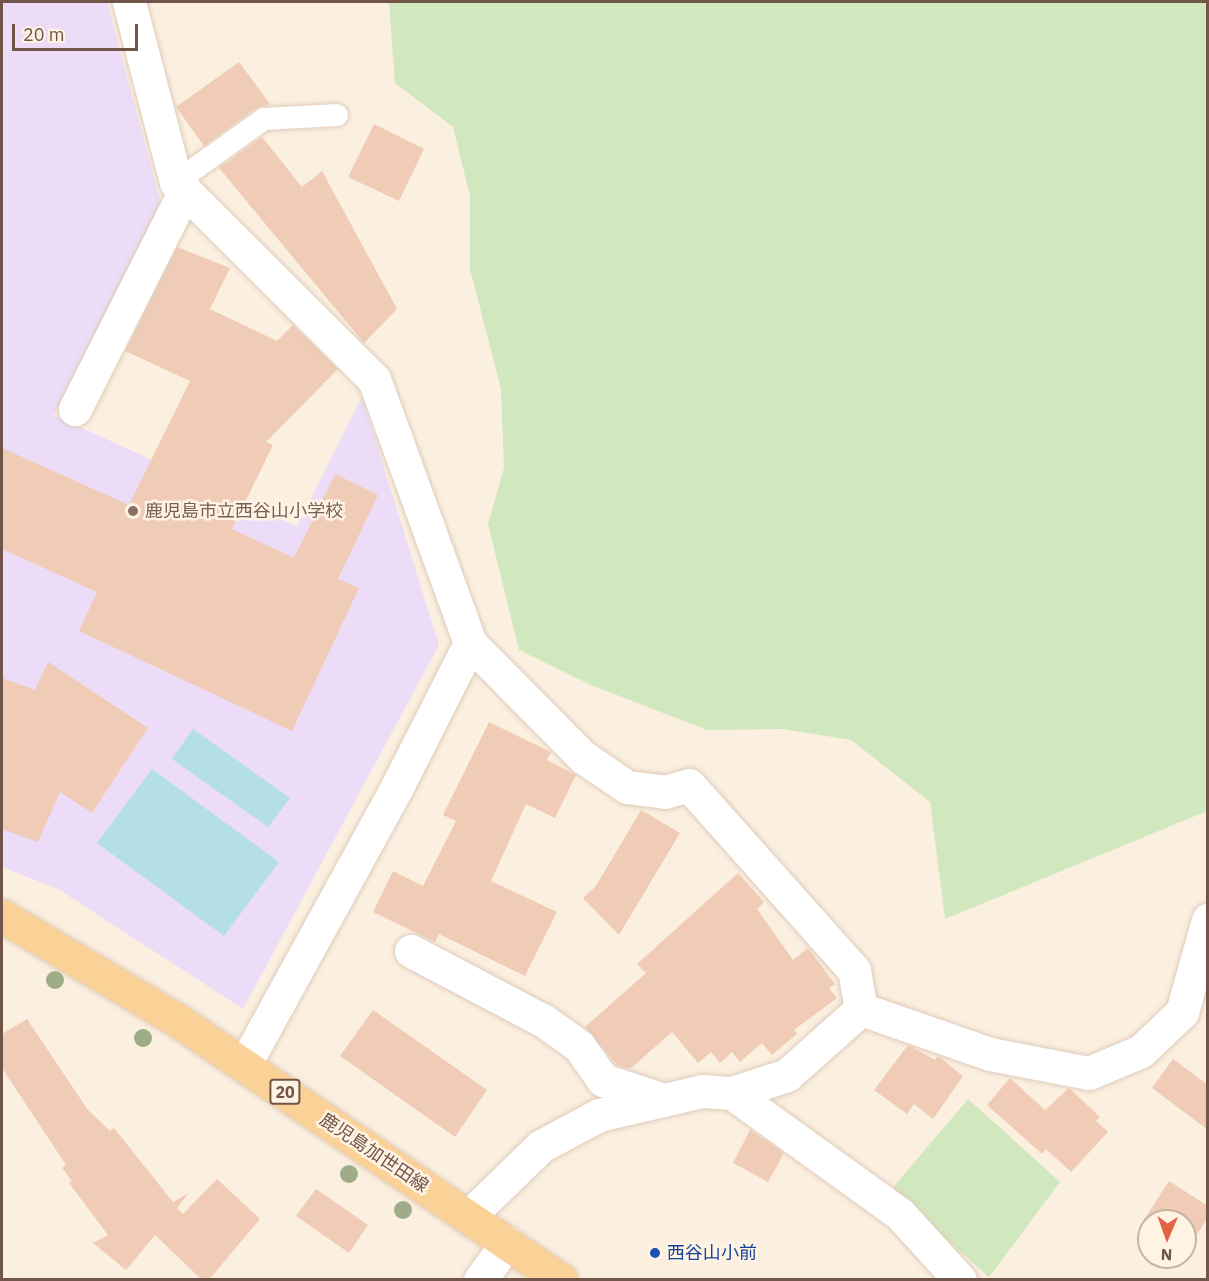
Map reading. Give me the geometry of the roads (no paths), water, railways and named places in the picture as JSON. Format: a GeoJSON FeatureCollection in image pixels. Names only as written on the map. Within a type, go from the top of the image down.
{"type":"FeatureCollection","features":[{"type":"Feature","properties":{"kind":"main road","name":"鹿児島加世田線"},"geometry":{"type":"LineString","coordinates":[[2,916],[34,931],[244,1065],[561,1280]]}},
{"type":"Feature","properties":{"kind":"street"},"geometry":{"type":"LineString","coordinates":[[129,2],[180,186],[374,379],[470,643],[583,757],[627,787],[664,792],[689,784],[854,970],[861,1009]]}},
{"type":"Feature","properties":{"kind":"street"},"geometry":{"type":"LineString","coordinates":[[75,409],[180,186]]}},
{"type":"Feature","properties":{"kind":"street"},"geometry":{"type":"LineString","coordinates":[[244,1065],[401,779],[470,643]]}},
{"type":"Feature","properties":{"kind":"street"},"geometry":{"type":"LineString","coordinates":[[861,1009],[990,1054],[1089,1073],[1141,1051],[1182,1012],[1208,920]]}},
{"type":"Feature","properties":{"kind":"street"},"geometry":{"type":"LineString","coordinates":[[411,951],[544,1021],[579,1046],[603,1080],[664,1100]]}},
{"type":"Feature","properties":{"kind":"street"},"geometry":{"type":"LineString","coordinates":[[468,1217],[541,1146],[599,1115],[702,1091],[732,1093],[787,1075],[861,1009]]}},
{"type":"Feature","properties":{"kind":"street"},"geometry":{"type":"LineString","coordinates":[[732,1093],[900,1214],[960,1280]]}},
{"type":"Feature","properties":{"kind":"street"},"geometry":{"type":"LineString","coordinates":[[480,1280],[507,1243]]}},
{"type":"Feature","properties":{"kind":"lane"},"geometry":{"type":"LineString","coordinates":[[180,186],[264,119],[337,115]]}},
{"type":"Feature","properties":{"kind":"water"},"geometry":{"type":"Polygon","coordinates":[[[193,729],[290,798],[268,827],[172,759],[193,729]]]}},
{"type":"Feature","properties":{"kind":"water"},"geometry":{"type":"Polygon","coordinates":[[[152,769],[279,862],[224,936],[97,843],[152,769]]]}},
{"type":"Feature","properties":{"kind":"place","name":"鹿児島市立西谷山小学校"},"geometry":{"type":"Point","coordinates":[133,511]}},
{"type":"Feature","properties":{"kind":"place","name":"西谷山小前"},"geometry":{"type":"Point","coordinates":[655,1253]}}]}
